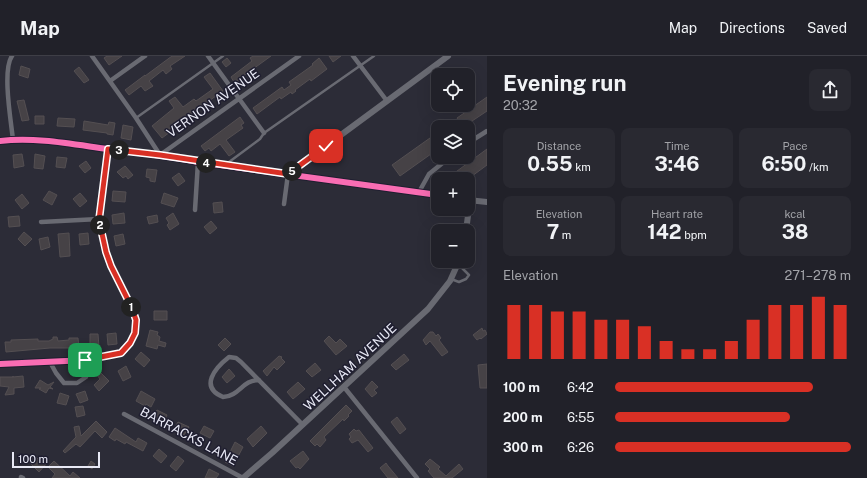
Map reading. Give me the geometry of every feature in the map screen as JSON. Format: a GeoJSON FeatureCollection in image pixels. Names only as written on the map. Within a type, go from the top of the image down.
{"type":"FeatureCollection","features":[{"type":"Feature","properties":{"kind":"street"},"geometry":{"type":"LineString","coordinates":[[12,56],[9,60],[7,76],[13,140]]}},
{"type":"Feature","properties":{"kind":"street"},"geometry":{"type":"LineString","coordinates":[[92,56],[160,155]]}},
{"type":"Feature","properties":{"kind":"street"},"geometry":{"type":"LineString","coordinates":[[110,81],[145,56]]}},
{"type":"Feature","properties":{"kind":"street"},"geometry":{"type":"LineString","coordinates":[[208,56],[264,133]]}},
{"type":"Feature","properties":{"kind":"street","name":"VERNON AVENUE"},"geometry":{"type":"LineString","coordinates":[[160,155],[299,56]]}},
{"type":"Feature","properties":{"kind":"street"},"geometry":{"type":"LineString","coordinates":[[353,56],[387,101]]}},
{"type":"Feature","properties":{"kind":"street"},"geometry":{"type":"LineString","coordinates":[[284,204],[288,174],[448,56]]}},
{"type":"Feature","properties":{"kind":"street"},"geometry":{"type":"LineString","coordinates":[[475,139],[487,132]]}},
{"type":"Feature","properties":{"kind":"street"},"geometry":{"type":"LineString","coordinates":[[0,141],[50,141],[160,155],[198,162],[431,194]]}},
{"type":"Feature","properties":{"kind":"street"},"geometry":{"type":"LineString","coordinates":[[0,364],[88,360],[121,353],[130,343],[135,333],[136,320],[132,308],[108,259],[99,220],[108,149]]}},
{"type":"Feature","properties":{"kind":"street"},"geometry":{"type":"LineString","coordinates":[[195,210],[198,162]]}},
{"type":"Feature","properties":{"kind":"street"},"geometry":{"type":"LineString","coordinates":[[419,192],[429,174],[441,164]]}},
{"type":"Feature","properties":{"kind":"street"},"geometry":{"type":"LineString","coordinates":[[475,201],[487,202]]}},
{"type":"Feature","properties":{"kind":"street"},"geometry":{"type":"LineString","coordinates":[[41,222],[99,220]]}},
{"type":"Feature","properties":{"kind":"street","name":"WELLHAM AVENUE"},"geometry":{"type":"LineString","coordinates":[[243,478],[303,425],[428,309],[451,279],[456,268]]}},
{"type":"Feature","properties":{"kind":"street"},"geometry":{"type":"LineString","coordinates":[[259,380],[248,382],[234,395],[223,397],[214,391],[210,380],[211,376],[224,361],[229,358],[236,358],[241,362],[259,380],[303,425]]}},
{"type":"Feature","properties":{"kind":"street"},"geometry":{"type":"LineString","coordinates":[[50,362],[64,383],[77,383],[86,377],[88,360]]}},
{"type":"Feature","properties":{"kind":"street"},"geometry":{"type":"LineString","coordinates":[[344,387],[416,478]]}},
{"type":"Feature","properties":{"kind":"street","name":"BARRACKS LANE"},"geometry":{"type":"LineString","coordinates":[[124,414],[243,478]]}},
{"type":"Feature","properties":{"kind":"lane"},"geometry":{"type":"LineString","coordinates":[[136,118],[222,56]]}},
{"type":"Feature","properties":{"kind":"lane"},"geometry":{"type":"LineString","coordinates":[[224,165],[260,139],[264,133],[374,56]]}},
{"type":"Feature","properties":{"kind":"lane"},"geometry":{"type":"LineString","coordinates":[[451,279],[459,282],[466,280],[469,275],[461,268]]}},
{"type":"Feature","properties":{"kind":"building"},"geometry":{"type":"Polygon","coordinates":[[[107,56],[122,56],[109,65],[104,58],[107,56]]]}},
{"type":"Feature","properties":{"kind":"building"},"geometry":{"type":"Polygon","coordinates":[[[172,56],[185,56],[170,66],[172,69],[166,74],[163,70],[149,81],[153,86],[145,91],[141,86],[129,95],[125,90],[172,56]]]}},
{"type":"Feature","properties":{"kind":"building"},"geometry":{"type":"Polygon","coordinates":[[[253,56],[271,56],[242,77],[244,80],[239,83],[237,80],[234,82],[231,77],[252,61],[250,58],[253,56]]]}},
{"type":"Feature","properties":{"kind":"building"},"geometry":{"type":"Polygon","coordinates":[[[329,56],[341,56],[333,62],[329,56]]]}},
{"type":"Feature","properties":{"kind":"building"},"geometry":{"type":"Polygon","coordinates":[[[227,58],[231,63],[226,67],[222,62],[227,58]]]}},
{"type":"Feature","properties":{"kind":"building"},"geometry":{"type":"Polygon","coordinates":[[[319,58],[327,69],[311,81],[310,79],[292,94],[291,92],[281,99],[280,97],[257,114],[253,108],[282,87],[284,90],[291,85],[289,82],[313,65],[312,64],[319,58]]]}},
{"type":"Feature","properties":{"kind":"building"},"geometry":{"type":"Polygon","coordinates":[[[21,66],[30,69],[28,78],[19,75],[21,66]]]}},
{"type":"Feature","properties":{"kind":"building"},"geometry":{"type":"Polygon","coordinates":[[[79,67],[89,80],[84,83],[74,71],[79,67]]]}},
{"type":"Feature","properties":{"kind":"building"},"geometry":{"type":"Polygon","coordinates":[[[210,73],[223,91],[168,130],[170,132],[162,138],[152,126],[174,108],[169,101],[175,97],[183,107],[194,99],[196,101],[213,89],[204,77],[210,73]]]}},
{"type":"Feature","properties":{"kind":"building"},"geometry":{"type":"Polygon","coordinates":[[[487,97],[487,111],[474,120],[458,120],[457,118],[466,112],[475,112],[475,105],[487,97]]]}},
{"type":"Feature","properties":{"kind":"building"},"geometry":{"type":"Polygon","coordinates":[[[24,100],[29,120],[22,121],[17,101],[24,100]]]}},
{"type":"Feature","properties":{"kind":"building"},"geometry":{"type":"Polygon","coordinates":[[[35,116],[44,116],[44,124],[35,124],[35,116]]]}},
{"type":"Feature","properties":{"kind":"building"},"geometry":{"type":"Polygon","coordinates":[[[240,117],[244,123],[241,125],[243,128],[226,140],[235,152],[229,156],[220,144],[211,151],[209,148],[205,151],[201,146],[240,117]]]}},
{"type":"Feature","properties":{"kind":"building"},"geometry":{"type":"Polygon","coordinates":[[[58,118],[75,119],[74,127],[57,126],[58,118]]]}},
{"type":"Feature","properties":{"kind":"building"},"geometry":{"type":"Polygon","coordinates":[[[84,121],[108,125],[109,122],[115,123],[113,135],[83,130],[84,121]]]}},
{"type":"Feature","properties":{"kind":"building"},"geometry":{"type":"Polygon","coordinates":[[[123,125],[133,127],[131,140],[121,138],[123,125]]]}},
{"type":"Feature","properties":{"kind":"building"},"geometry":{"type":"Polygon","coordinates":[[[430,138],[431,139],[431,154],[400,176],[392,165],[430,138]]]}},
{"type":"Feature","properties":{"kind":"building"},"geometry":{"type":"Polygon","coordinates":[[[487,149],[487,165],[475,174],[475,172],[456,172],[467,164],[475,164],[475,158],[487,149]]]}},
{"type":"Feature","properties":{"kind":"building"},"geometry":{"type":"Polygon","coordinates":[[[22,154],[24,166],[14,168],[13,155],[22,154]]]}},
{"type":"Feature","properties":{"kind":"building"},"geometry":{"type":"Polygon","coordinates":[[[35,154],[45,156],[43,169],[34,168],[35,154]]]}},
{"type":"Feature","properties":{"kind":"building"},"geometry":{"type":"Polygon","coordinates":[[[57,157],[67,158],[65,168],[56,167],[57,157]]]}},
{"type":"Feature","properties":{"kind":"building"},"geometry":{"type":"Polygon","coordinates":[[[86,161],[91,168],[85,173],[79,166],[86,161]]]}},
{"type":"Feature","properties":{"kind":"building"},"geometry":{"type":"Polygon","coordinates":[[[125,166],[133,175],[128,179],[126,176],[123,178],[117,172],[125,166]]]}},
{"type":"Feature","properties":{"kind":"building"},"geometry":{"type":"Polygon","coordinates":[[[147,169],[157,170],[155,182],[150,181],[150,178],[146,177],[147,169]]]}},
{"type":"Feature","properties":{"kind":"building"},"geometry":{"type":"Polygon","coordinates":[[[179,173],[185,181],[178,186],[172,178],[179,173]]]}},
{"type":"Feature","properties":{"kind":"building"},"geometry":{"type":"Polygon","coordinates":[[[49,191],[57,195],[52,205],[43,200],[49,191]]]}},
{"type":"Feature","properties":{"kind":"building"},"geometry":{"type":"Polygon","coordinates":[[[113,191],[126,192],[125,202],[112,201],[113,191]]]}},
{"type":"Feature","properties":{"kind":"building"},"geometry":{"type":"Polygon","coordinates":[[[80,193],[87,201],[80,207],[73,199],[80,193]]]}},
{"type":"Feature","properties":{"kind":"building"},"geometry":{"type":"Polygon","coordinates":[[[164,193],[178,198],[174,207],[161,203],[164,193]]]}},
{"type":"Feature","properties":{"kind":"building"},"geometry":{"type":"Polygon","coordinates":[[[22,194],[29,203],[22,209],[15,200],[22,194]]]}},
{"type":"Feature","properties":{"kind":"building"},"geometry":{"type":"Polygon","coordinates":[[[222,202],[223,212],[214,213],[213,203],[222,202]]]}},
{"type":"Feature","properties":{"kind":"building"},"geometry":{"type":"Polygon","coordinates":[[[124,213],[125,223],[113,224],[112,215],[124,213]]]}},
{"type":"Feature","properties":{"kind":"building"},"geometry":{"type":"Polygon","coordinates":[[[173,213],[179,224],[170,230],[167,225],[169,223],[166,218],[173,213]]]}},
{"type":"Feature","properties":{"kind":"building"},"geometry":{"type":"Polygon","coordinates":[[[157,215],[158,222],[149,224],[147,217],[157,215]]]}},
{"type":"Feature","properties":{"kind":"building"},"geometry":{"type":"Polygon","coordinates":[[[19,216],[20,226],[9,227],[8,217],[19,216]]]}},
{"type":"Feature","properties":{"kind":"building"},"geometry":{"type":"Polygon","coordinates":[[[211,221],[217,228],[210,234],[204,227],[211,221]]]}},
{"type":"Feature","properties":{"kind":"building"},"geometry":{"type":"Polygon","coordinates":[[[24,232],[32,239],[25,246],[18,239],[24,232]]]}},
{"type":"Feature","properties":{"kind":"building"},"geometry":{"type":"Polygon","coordinates":[[[69,233],[70,256],[60,257],[58,234],[69,233]]]}},
{"type":"Feature","properties":{"kind":"building"},"geometry":{"type":"Polygon","coordinates":[[[88,233],[89,244],[80,245],[79,234],[88,233]]]}},
{"type":"Feature","properties":{"kind":"building"},"geometry":{"type":"Polygon","coordinates":[[[123,234],[125,244],[116,246],[114,236],[123,234]]]}},
{"type":"Feature","properties":{"kind":"building"},"geometry":{"type":"Polygon","coordinates":[[[48,237],[50,247],[41,250],[39,239],[48,237]]]}},
{"type":"Feature","properties":{"kind":"building"},"geometry":{"type":"Polygon","coordinates":[[[154,311],[167,311],[167,320],[154,320],[154,311]]]}},
{"type":"Feature","properties":{"kind":"building"},"geometry":{"type":"Polygon","coordinates":[[[482,328],[487,334],[481,339],[480,338],[477,340],[473,335],[482,328]]]}},
{"type":"Feature","properties":{"kind":"building"},"geometry":{"type":"Polygon","coordinates":[[[150,330],[158,332],[157,335],[160,337],[159,341],[166,343],[165,347],[158,345],[157,349],[146,346],[150,330]]]}},
{"type":"Feature","properties":{"kind":"building"},"geometry":{"type":"Polygon","coordinates":[[[430,332],[433,332],[436,336],[438,334],[441,338],[439,340],[448,352],[442,356],[430,341],[426,345],[423,340],[430,332]]]}},
{"type":"Feature","properties":{"kind":"building"},"geometry":{"type":"Polygon","coordinates":[[[116,333],[117,344],[108,345],[107,334],[116,333]]]}},
{"type":"Feature","properties":{"kind":"building"},"geometry":{"type":"Polygon","coordinates":[[[90,334],[98,334],[99,347],[90,348],[90,334]]]}},
{"type":"Feature","properties":{"kind":"building"},"geometry":{"type":"Polygon","coordinates":[[[329,336],[336,343],[340,339],[347,346],[336,355],[324,341],[329,336]]]}},
{"type":"Feature","properties":{"kind":"building"},"geometry":{"type":"Polygon","coordinates":[[[53,337],[57,337],[58,341],[69,340],[69,338],[78,338],[79,348],[50,348],[6,352],[5,342],[11,342],[11,340],[38,339],[38,341],[49,341],[53,339],[53,337]]]}},
{"type":"Feature","properties":{"kind":"building"},"geometry":{"type":"Polygon","coordinates":[[[225,338],[231,344],[224,351],[218,345],[225,338]]]}},
{"type":"Feature","properties":{"kind":"building"},"geometry":{"type":"Polygon","coordinates":[[[141,352],[150,360],[144,367],[135,359],[141,352]]]}},
{"type":"Feature","properties":{"kind":"building"},"geometry":{"type":"Polygon","coordinates":[[[404,354],[409,360],[396,370],[391,365],[404,354]]]}},
{"type":"Feature","properties":{"kind":"building"},"geometry":{"type":"Polygon","coordinates":[[[279,356],[282,357],[281,358],[285,362],[277,370],[274,367],[267,376],[263,371],[279,356]]]}},
{"type":"Feature","properties":{"kind":"building"},"geometry":{"type":"Polygon","coordinates":[[[315,363],[321,370],[312,377],[306,371],[315,363]]]}},
{"type":"Feature","properties":{"kind":"building"},"geometry":{"type":"Polygon","coordinates":[[[487,364],[487,388],[480,388],[478,365],[487,364]]]}},
{"type":"Feature","properties":{"kind":"building"},"geometry":{"type":"Polygon","coordinates":[[[126,366],[131,377],[123,381],[118,371],[126,366]]]}},
{"type":"Feature","properties":{"kind":"building"},"geometry":{"type":"Polygon","coordinates":[[[229,369],[235,376],[227,383],[222,377],[229,369]]]}},
{"type":"Feature","properties":{"kind":"building"},"geometry":{"type":"Polygon","coordinates":[[[100,372],[109,381],[99,391],[94,385],[100,379],[97,375],[100,372]]]}},
{"type":"Feature","properties":{"kind":"building"},"geometry":{"type":"Polygon","coordinates":[[[23,376],[24,387],[14,388],[14,394],[5,395],[9,387],[0,386],[0,377],[23,376]]]}},
{"type":"Feature","properties":{"kind":"building"},"geometry":{"type":"Polygon","coordinates":[[[40,380],[48,385],[54,382],[50,387],[53,389],[49,388],[46,393],[39,389],[41,388],[35,388],[40,380]]]}},
{"type":"Feature","properties":{"kind":"building"},"geometry":{"type":"Polygon","coordinates":[[[372,381],[378,387],[374,390],[377,393],[372,397],[365,389],[372,381]]]}},
{"type":"Feature","properties":{"kind":"building"},"geometry":{"type":"Polygon","coordinates":[[[298,382],[305,389],[293,399],[287,392],[298,382]]]}},
{"type":"Feature","properties":{"kind":"building"},"geometry":{"type":"Polygon","coordinates":[[[85,391],[88,400],[80,403],[76,394],[85,391]]]}},
{"type":"Feature","properties":{"kind":"building"},"geometry":{"type":"Polygon","coordinates":[[[141,391],[155,399],[151,407],[146,404],[145,406],[136,401],[141,391]]]}},
{"type":"Feature","properties":{"kind":"building"},"geometry":{"type":"Polygon","coordinates":[[[60,393],[69,396],[66,405],[57,403],[60,393]]]}},
{"type":"Feature","properties":{"kind":"building"},"geometry":{"type":"Polygon","coordinates":[[[346,405],[352,411],[348,415],[349,416],[344,421],[343,419],[324,437],[326,440],[320,447],[317,444],[315,446],[310,441],[346,405]]]}},
{"type":"Feature","properties":{"kind":"building"},"geometry":{"type":"Polygon","coordinates":[[[83,406],[85,415],[77,417],[75,407],[83,406]]]}},
{"type":"Feature","properties":{"kind":"building"},"geometry":{"type":"Polygon","coordinates":[[[157,410],[167,415],[163,423],[152,418],[157,410]]]}},
{"type":"Feature","properties":{"kind":"building"},"geometry":{"type":"Polygon","coordinates":[[[397,417],[406,429],[400,434],[391,422],[397,417]]]}},
{"type":"Feature","properties":{"kind":"building"},"geometry":{"type":"Polygon","coordinates":[[[96,421],[107,432],[102,438],[95,431],[80,447],[76,444],[65,453],[63,451],[76,437],[74,427],[79,426],[81,436],[96,421]]]}},
{"type":"Feature","properties":{"kind":"building"},"geometry":{"type":"Polygon","coordinates":[[[178,422],[189,427],[184,435],[174,429],[178,422]]]}},
{"type":"Feature","properties":{"kind":"building"},"geometry":{"type":"Polygon","coordinates":[[[204,426],[214,431],[210,438],[200,433],[204,426]]]}},
{"type":"Feature","properties":{"kind":"building"},"geometry":{"type":"Polygon","coordinates":[[[261,426],[267,433],[253,447],[247,439],[261,426]]]}},
{"type":"Feature","properties":{"kind":"building"},"geometry":{"type":"Polygon","coordinates":[[[115,428],[136,442],[138,438],[147,443],[143,451],[126,442],[125,444],[116,439],[115,441],[109,437],[115,428]]]}},
{"type":"Feature","properties":{"kind":"building"},"geometry":{"type":"Polygon","coordinates":[[[354,429],[356,431],[359,430],[373,448],[368,452],[358,440],[352,443],[349,439],[351,437],[349,434],[354,429]]]}},
{"type":"Feature","properties":{"kind":"building"},"geometry":{"type":"Polygon","coordinates":[[[235,442],[243,447],[233,466],[225,462],[235,442]]]}},
{"type":"Feature","properties":{"kind":"building"},"geometry":{"type":"Polygon","coordinates":[[[159,449],[167,456],[161,463],[153,456],[159,449]]]}},
{"type":"Feature","properties":{"kind":"building"},"geometry":{"type":"Polygon","coordinates":[[[303,451],[309,459],[300,469],[298,467],[296,468],[290,461],[303,451]]]}},
{"type":"Feature","properties":{"kind":"building"},"geometry":{"type":"Polygon","coordinates":[[[33,454],[39,460],[41,457],[47,463],[39,472],[27,460],[33,454]]]}},
{"type":"Feature","properties":{"kind":"building"},"geometry":{"type":"Polygon","coordinates":[[[178,456],[184,461],[176,471],[170,466],[178,456]]]}},
{"type":"Feature","properties":{"kind":"building"},"geometry":{"type":"Polygon","coordinates":[[[430,459],[440,467],[438,469],[446,476],[459,464],[463,469],[452,478],[434,478],[428,471],[430,469],[425,464],[430,459]]]}},
{"type":"Feature","properties":{"kind":"building"},"geometry":{"type":"Polygon","coordinates":[[[54,461],[70,476],[73,472],[80,478],[52,478],[55,474],[48,467],[54,461]]]}},
{"type":"Feature","properties":{"kind":"building"},"geometry":{"type":"Polygon","coordinates":[[[91,461],[95,464],[92,469],[88,466],[91,461]]]}},
{"type":"Feature","properties":{"kind":"building"},"geometry":{"type":"Polygon","coordinates":[[[386,463],[398,478],[388,478],[380,468],[386,463]]]}},
{"type":"Feature","properties":{"kind":"building"},"geometry":{"type":"Polygon","coordinates":[[[209,469],[219,474],[216,478],[205,478],[209,469]]]}},
{"type":"Feature","properties":{"kind":"cycle path"},"geometry":{"type":"LineString","coordinates":[[0,141],[40,140],[67,143],[431,194]]}},
{"type":"Feature","properties":{"kind":"cycle path"},"geometry":{"type":"LineString","coordinates":[[0,364],[88,360],[121,353],[130,343],[135,333],[136,320],[132,308],[106,253],[99,219],[108,149]]}},
{"type":"Feature","properties":{"kind":"route"},"geometry":{"type":"LineString","coordinates":[[85,360],[121,353],[130,343],[135,333],[136,320],[132,308],[111,266],[102,238],[99,220],[108,149],[160,155],[198,162],[288,174],[326,146]]}}]}
